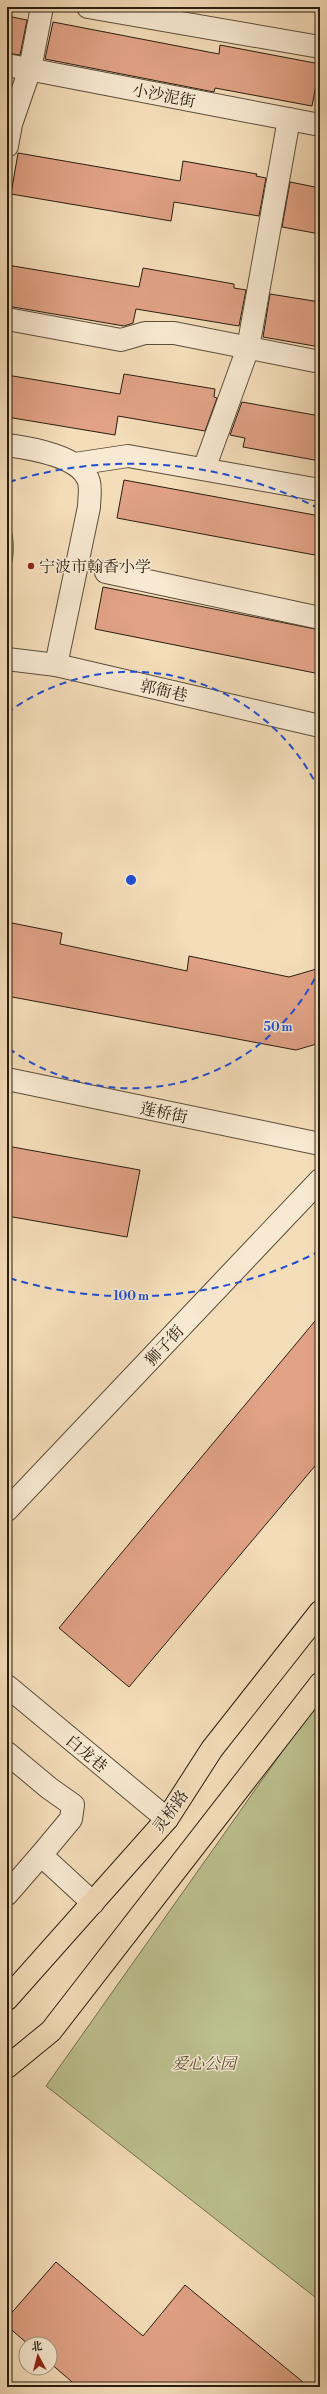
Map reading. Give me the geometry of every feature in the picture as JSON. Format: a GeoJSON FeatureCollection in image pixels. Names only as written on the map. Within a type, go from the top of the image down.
{"type":"FeatureCollection","features":[{"type":"Feature","properties":{"kind":"main road","name":"灵桥路"},"geometry":{"type":"LineString","coordinates":[[7,1999],[167,1819],[212,1749],[320,1612]]}},
{"type":"Feature","properties":{"kind":"main road"},"geometry":{"type":"LineString","coordinates":[[7,2067],[51,2030],[320,1684]]}},
{"type":"Feature","properties":{"kind":"street"},"geometry":{"type":"LineString","coordinates":[[7,146],[11,124],[30,69],[42,7]]}},
{"type":"Feature","properties":{"kind":"street"},"geometry":{"type":"LineString","coordinates":[[88,7],[320,47]]}},
{"type":"Feature","properties":{"kind":"street","name":"小沙泥街"},"geometry":{"type":"LineString","coordinates":[[7,65],[320,124]]}},
{"type":"Feature","properties":{"kind":"street"},"geometry":{"type":"LineString","coordinates":[[204,470],[248,348],[289,119]]}},
{"type":"Feature","properties":{"kind":"street"},"geometry":{"type":"LineString","coordinates":[[7,319],[121,340],[145,333],[174,333],[320,362]]}},
{"type":"Feature","properties":{"kind":"street"},"geometry":{"type":"LineString","coordinates":[[7,444],[45,451],[75,464],[89,481],[89,507],[56,665]]}},
{"type":"Feature","properties":{"kind":"street"},"geometry":{"type":"LineString","coordinates":[[75,464],[128,456],[320,490]]}},
{"type":"Feature","properties":{"kind":"street"},"geometry":{"type":"LineString","coordinates":[[106,572],[320,618]]}},
{"type":"Feature","properties":{"kind":"street","name":"郭衙巷"},"geometry":{"type":"LineString","coordinates":[[7,659],[56,665],[320,726]]}},
{"type":"Feature","properties":{"kind":"street","name":"莲桥街"},"geometry":{"type":"LineString","coordinates":[[7,1079],[320,1144]]}},
{"type":"Feature","properties":{"kind":"street","name":"狮子街"},"geometry":{"type":"LineString","coordinates":[[7,1510],[320,1180]]}},
{"type":"Feature","properties":{"kind":"street","name":"白龙巷"},"geometry":{"type":"LineString","coordinates":[[7,1686],[167,1819]]}},
{"type":"Feature","properties":{"kind":"street"},"geometry":{"type":"LineString","coordinates":[[7,1753],[49,1788],[73,1805],[71,1819],[7,1894]]}},
{"type":"Feature","properties":{"kind":"street"},"geometry":{"type":"LineString","coordinates":[[41,1856],[93,1903]]}},
{"type":"Feature","properties":{"kind":"green space"},"geometry":{"type":"Polygon","coordinates":[[[7,514],[13,538],[13,553],[7,577],[7,514]]]}},
{"type":"Feature","properties":{"kind":"green space","name":"爱心公园"},"geometry":{"type":"Polygon","coordinates":[[[320,1698],[320,2301],[46,2086],[320,1698]]]}},
{"type":"Feature","properties":{"kind":"building"},"geometry":{"type":"Polygon","coordinates":[[[7,16],[27,20],[20,55],[7,53],[7,16]]]}},
{"type":"Feature","properties":{"kind":"building"},"geometry":{"type":"Polygon","coordinates":[[[53,22],[219,54],[220,45],[320,64],[312,106],[215,88],[214,92],[45,59],[53,22]]]}},
{"type":"Feature","properties":{"kind":"building"},"geometry":{"type":"Polygon","coordinates":[[[18,153],[180,181],[183,161],[257,174],[256,176],[266,178],[259,216],[174,202],[171,221],[11,194],[18,153]]]}},
{"type":"Feature","properties":{"kind":"building"},"geometry":{"type":"Polygon","coordinates":[[[290,182],[320,188],[320,234],[282,227],[290,182]]]}},
{"type":"Feature","properties":{"kind":"building"},"geometry":{"type":"Polygon","coordinates":[[[7,265],[139,287],[143,268],[234,284],[234,288],[246,290],[239,326],[136,309],[133,323],[124,326],[7,306],[7,265]]]}},
{"type":"Feature","properties":{"kind":"building"},"geometry":{"type":"Polygon","coordinates":[[[270,294],[320,302],[320,347],[263,337],[270,294]]]}},
{"type":"Feature","properties":{"kind":"building"},"geometry":{"type":"Polygon","coordinates":[[[124,374],[215,389],[214,397],[217,398],[205,431],[118,416],[115,435],[7,417],[7,375],[120,394],[124,374]]]}},
{"type":"Feature","properties":{"kind":"building"},"geometry":{"type":"Polygon","coordinates":[[[242,402],[320,416],[320,461],[243,447],[245,438],[230,435],[242,402]]]}},
{"type":"Feature","properties":{"kind":"building"},"geometry":{"type":"Polygon","coordinates":[[[124,480],[320,516],[320,556],[117,518],[124,480]]]}},
{"type":"Feature","properties":{"kind":"building"},"geometry":{"type":"Polygon","coordinates":[[[103,587],[320,630],[320,674],[95,629],[103,587]]]}},
{"type":"Feature","properties":{"kind":"building"},"geometry":{"type":"Polygon","coordinates":[[[7,922],[62,933],[60,944],[187,971],[189,956],[289,977],[320,968],[320,1043],[296,1050],[7,996],[7,922]]]}},
{"type":"Feature","properties":{"kind":"building"},"geometry":{"type":"Polygon","coordinates":[[[7,1146],[140,1170],[127,1237],[7,1216],[7,1146]]]}},
{"type":"Feature","properties":{"kind":"building"},"geometry":{"type":"Polygon","coordinates":[[[320,1315],[320,1460],[129,1687],[59,1628],[320,1315]]]}},
{"type":"Feature","properties":{"kind":"building"},"geometry":{"type":"Polygon","coordinates":[[[56,2262],[143,2336],[185,2285],[309,2387],[78,2387],[58,2370],[58,2336],[19,2336],[7,2326],[7,2318],[56,2262]]]}},
{"type":"Feature","properties":{"kind":"place","name":"宁波市翰香小学"},"geometry":{"type":"Point","coordinates":[31,566]}}]}
